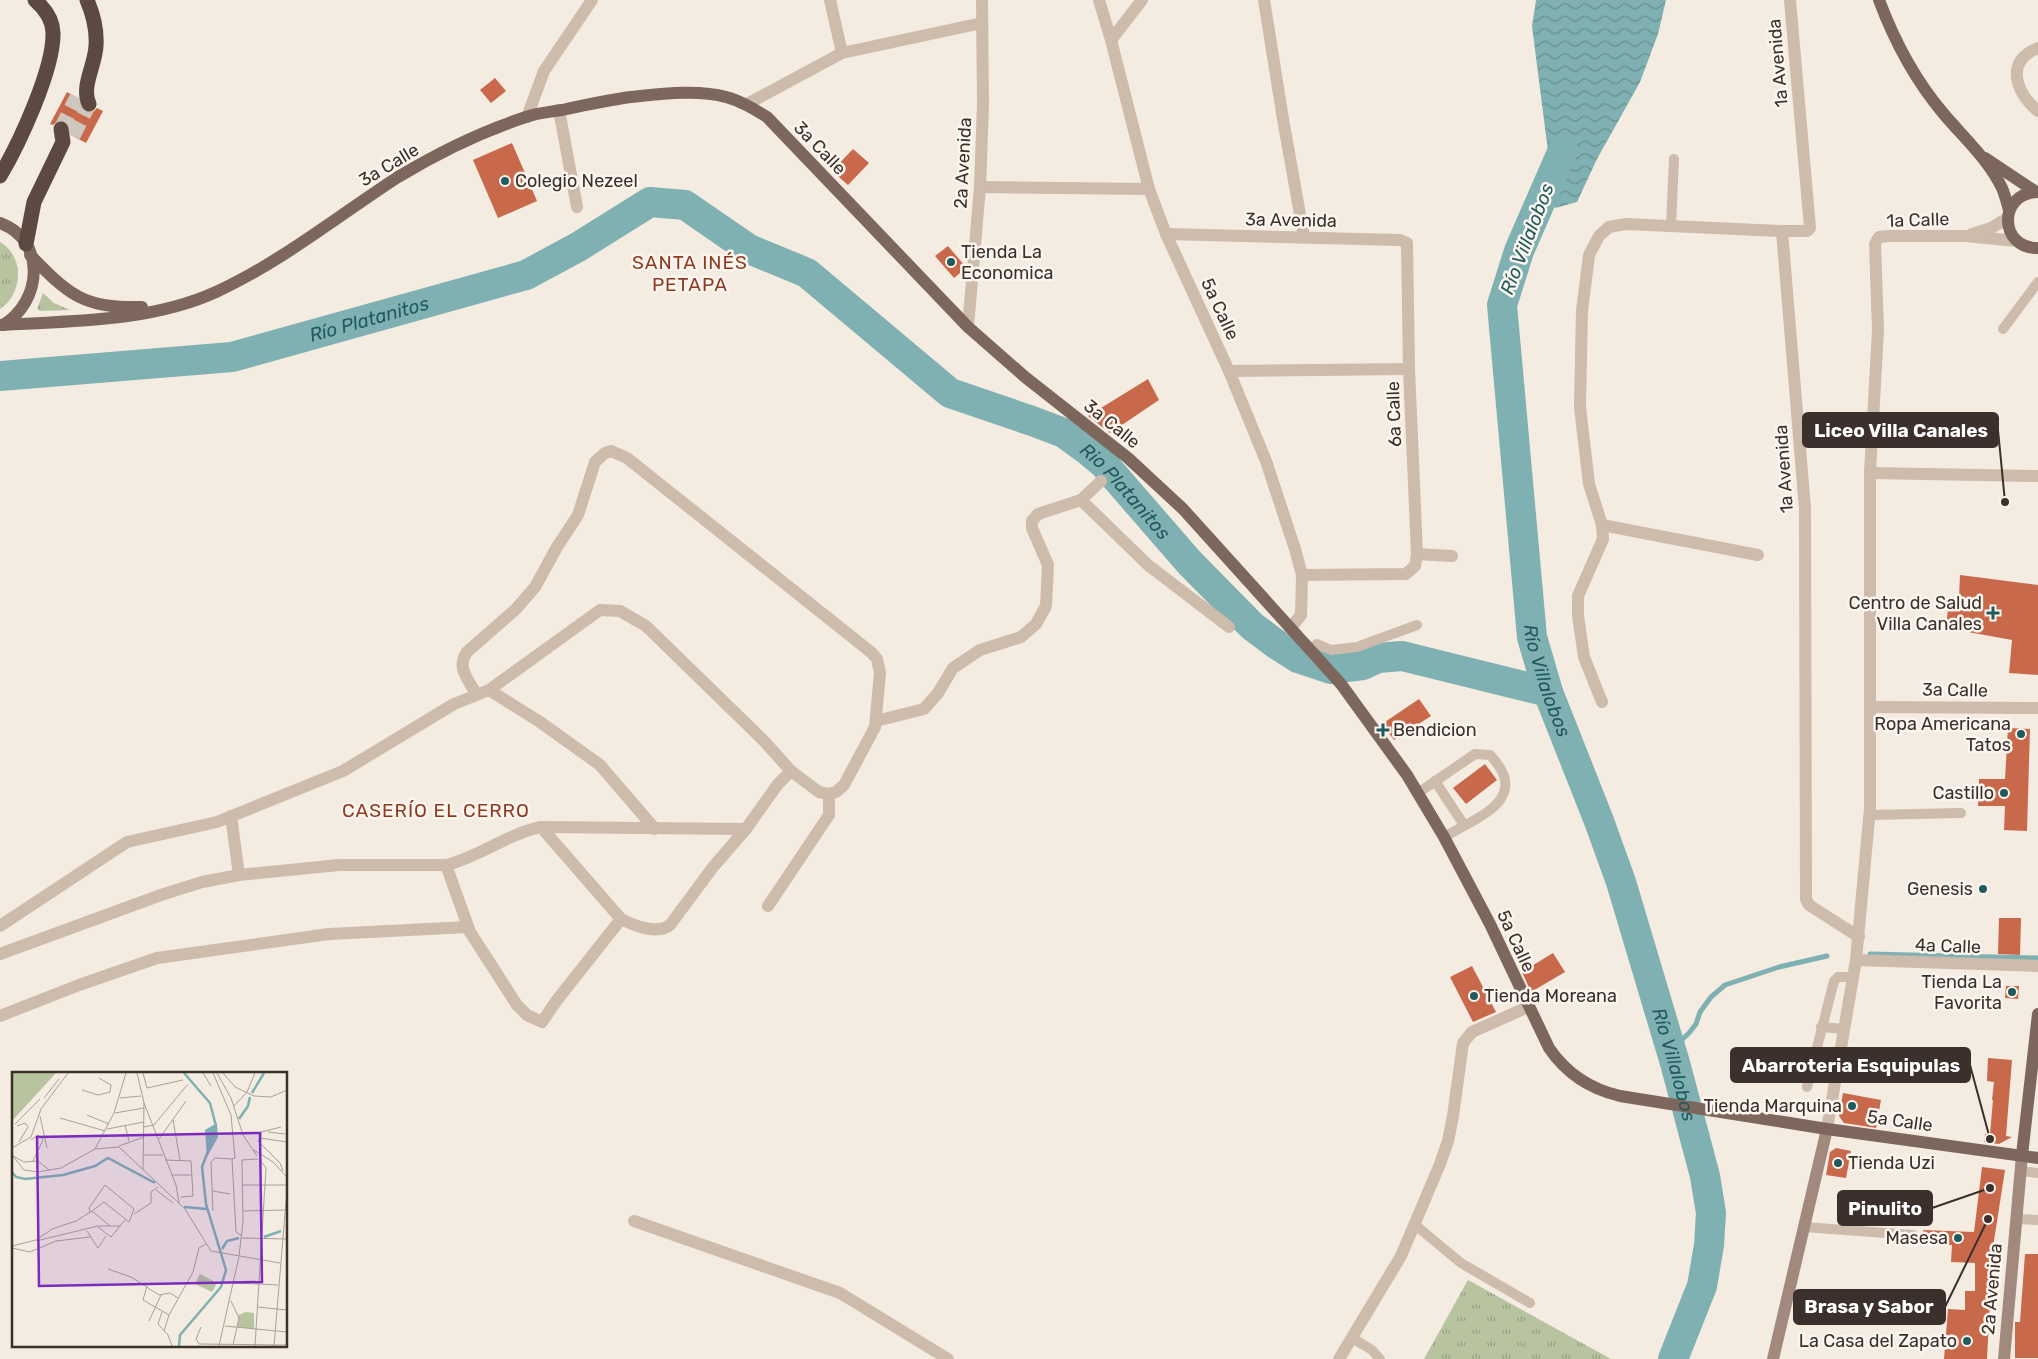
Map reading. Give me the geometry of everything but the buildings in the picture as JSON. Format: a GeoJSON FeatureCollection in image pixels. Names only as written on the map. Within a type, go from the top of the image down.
{"type":"FeatureCollection","features":[{"type":"Feature","properties":{"kind":"highway"},"geometry":{"type":"LineString","coordinates":[[0,176],[34,105],[51,53],[53,31],[45,10],[34,0]]}},
{"type":"Feature","properties":{"kind":"highway"},"geometry":{"type":"LineString","coordinates":[[84,99],[96,46],[94,26],[87,0]]}},
{"type":"Feature","properties":{"kind":"highway"},"geometry":{"type":"LineString","coordinates":[[28,249],[34,202],[66,136]]}},
{"type":"Feature","properties":{"kind":"main road"},"geometry":{"type":"LineString","coordinates":[[1879,0],[1900,49],[1920,81],[1942,112],[1981,156],[2002,188],[2009,214],[2009,229],[2017,241],[2025,246],[2037,249]]}},
{"type":"Feature","properties":{"kind":"main road","name":"3a Calle"},"geometry":{"type":"LineString","coordinates":[[176,307],[216,292],[272,262],[400,176],[462,143],[527,117],[617,99],[661,94],[710,94],[726,97],[747,104],[767,117],[968,327],[1025,377],[1128,458],[1182,509],[1311,652]]}},
{"type":"Feature","properties":{"kind":"main road"},"geometry":{"type":"LineString","coordinates":[[1981,156],[2037,192]]}},
{"type":"Feature","properties":{"kind":"main road"},"geometry":{"type":"LineString","coordinates":[[2009,214],[2020,197],[2037,192]]}},
{"type":"Feature","properties":{"kind":"main road"},"geometry":{"type":"LineString","coordinates":[[0,223],[12,230],[63,287],[76,296],[90,302],[136,307],[176,307]]}},
{"type":"Feature","properties":{"kind":"main road"},"geometry":{"type":"LineString","coordinates":[[1,325],[16,315],[30,295],[34,271],[28,249]]}},
{"type":"Feature","properties":{"kind":"main road"},"geometry":{"type":"LineString","coordinates":[[1,325],[124,316],[176,307]]}},
{"type":"Feature","properties":{"kind":"main road","name":"5a Calle"},"geometry":{"type":"LineString","coordinates":[[1311,652],[1341,684],[1393,755],[1418,793],[1444,837],[1490,924],[1549,1048],[1559,1063],[1590,1086],[1620,1096],[1827,1129],[2038,1158]]}},
{"type":"Feature","properties":{"kind":"main road","name":"2a Avenida"},"geometry":{"type":"LineString","coordinates":[[2004,1359],[2020,1171],[2038,1014]]}},
{"type":"Feature","properties":{"kind":"main road"},"geometry":{"type":"LineString","coordinates":[[1773,1359],[1827,1129]]}},
{"type":"Feature","properties":{"kind":"street"},"geometry":{"type":"LineString","coordinates":[[527,117],[544,71],[592,0]]}},
{"type":"Feature","properties":{"kind":"street"},"geometry":{"type":"LineString","coordinates":[[830,0],[842,53]]}},
{"type":"Feature","properties":{"kind":"street","name":"2a Avenida"},"geometry":{"type":"LineString","coordinates":[[968,327],[980,187],[983,104],[982,0]]}},
{"type":"Feature","properties":{"kind":"street","name":"5a Calle"},"geometry":{"type":"LineString","coordinates":[[1098,0],[1111,40],[1149,189],[1166,234],[1229,371],[1266,461],[1295,549],[1302,575],[1301,615],[1290,629]]}},
{"type":"Feature","properties":{"kind":"street"},"geometry":{"type":"LineString","coordinates":[[1111,40],[1142,0]]}},
{"type":"Feature","properties":{"kind":"street"},"geometry":{"type":"LineString","coordinates":[[1264,0],[1304,237]]}},
{"type":"Feature","properties":{"kind":"street","name":"1a Avenida"},"geometry":{"type":"LineString","coordinates":[[1790,0],[1810,228],[1807,231],[1782,232],[1806,509],[1806,899],[1809,905],[1859,937]]}},
{"type":"Feature","properties":{"kind":"street"},"geometry":{"type":"LineString","coordinates":[[747,104],[842,53],[982,23]]}},
{"type":"Feature","properties":{"kind":"street"},"geometry":{"type":"LineString","coordinates":[[2038,48],[2024,54],[2018,66],[2016,76],[2020,90],[2029,104],[2038,111]]}},
{"type":"Feature","properties":{"kind":"street"},"geometry":{"type":"LineString","coordinates":[[559,110],[577,207]]}},
{"type":"Feature","properties":{"kind":"street"},"geometry":{"type":"LineString","coordinates":[[980,187],[1149,189]]}},
{"type":"Feature","properties":{"kind":"street","name":"1a Calle"},"geometry":{"type":"LineString","coordinates":[[1964,236],[1991,228],[2009,214]]}},
{"type":"Feature","properties":{"kind":"street"},"geometry":{"type":"LineString","coordinates":[[1602,702],[1584,657],[1578,616],[1578,596],[1603,539],[1602,525],[1589,484],[1580,407],[1582,311],[1589,255],[1599,236],[1609,227],[1626,224],[1782,232]]}},
{"type":"Feature","properties":{"kind":"street","name":"3a Avenida"},"geometry":{"type":"LineString","coordinates":[[1166,234],[1400,240],[1407,243],[1408,249]]}},
{"type":"Feature","properties":{"kind":"street","name":"1a Calle"},"geometry":{"type":"LineString","coordinates":[[1870,473],[1878,330],[1875,244],[1879,237],[1964,236],[2017,241]]}},
{"type":"Feature","properties":{"kind":"street","name":"6a Calle"},"geometry":{"type":"LineString","coordinates":[[1408,249],[1409,370],[1417,554]]}},
{"type":"Feature","properties":{"kind":"street"},"geometry":{"type":"LineString","coordinates":[[1229,371],[1409,370]]}},
{"type":"Feature","properties":{"kind":"street"},"geometry":{"type":"LineString","coordinates":[[0,926],[127,842],[202,826],[343,771],[454,704],[489,690],[594,614],[606,609],[620,611],[646,626],[764,741],[791,771],[819,792],[829,794],[836,792],[844,785],[875,727],[880,673],[877,659],[872,654],[627,458],[611,451],[605,453],[595,462],[578,515],[557,547],[536,587],[516,609],[467,652],[462,659],[463,669],[476,694]]}},
{"type":"Feature","properties":{"kind":"street"},"geometry":{"type":"LineString","coordinates":[[1827,1129],[1854,977],[1870,815],[1870,473],[2038,476]]}},
{"type":"Feature","properties":{"kind":"street"},"geometry":{"type":"LineString","coordinates":[[876,721],[924,709],[938,693],[953,668],[980,650],[1021,637],[1036,624],[1046,606],[1048,565],[1032,528],[1032,521],[1038,514],[1081,500],[1101,481]]}},
{"type":"Feature","properties":{"kind":"street"},"geometry":{"type":"LineString","coordinates":[[1081,500],[1148,565],[1229,628]]}},
{"type":"Feature","properties":{"kind":"street"},"geometry":{"type":"LineString","coordinates":[[1602,525],[1758,555]]}},
{"type":"Feature","properties":{"kind":"street"},"geometry":{"type":"LineString","coordinates":[[1302,575],[1406,574],[1415,566],[1417,554],[1452,556]]}},
{"type":"Feature","properties":{"kind":"street"},"geometry":{"type":"LineString","coordinates":[[489,690],[540,722],[600,766],[655,830]]}},
{"type":"Feature","properties":{"kind":"street","name":"3a Calle"},"geometry":{"type":"LineString","coordinates":[[1871,707],[2038,708]]}},
{"type":"Feature","properties":{"kind":"street"},"geometry":{"type":"LineString","coordinates":[[541,827],[621,919],[651,929],[665,929],[746,829],[778,784],[791,771]]}},
{"type":"Feature","properties":{"kind":"street"},"geometry":{"type":"LineString","coordinates":[[768,906],[829,815],[829,794]]}},
{"type":"Feature","properties":{"kind":"street"},"geometry":{"type":"LineString","coordinates":[[231,816],[239,875]]}},
{"type":"Feature","properties":{"kind":"street"},"geometry":{"type":"LineString","coordinates":[[0,954],[160,895],[202,882],[239,875],[339,864],[446,865],[460,862],[518,834],[541,827],[655,830],[746,829]]}},
{"type":"Feature","properties":{"kind":"street"},"geometry":{"type":"LineString","coordinates":[[446,865],[468,927],[517,1005],[528,1015],[542,1022],[621,919]]}},
{"type":"Feature","properties":{"kind":"street"},"geometry":{"type":"LineString","coordinates":[[0,1016],[79,985],[157,958],[329,934],[468,927]]}},
{"type":"Feature","properties":{"kind":"street","name":"4a Calle"},"geometry":{"type":"LineString","coordinates":[[1856,960],[2038,966]]}},
{"type":"Feature","properties":{"kind":"street"},"geometry":{"type":"LineString","coordinates":[[1339,1359],[1401,1256],[1448,1141],[1463,1043],[1472,1032],[1528,1007]]}},
{"type":"Feature","properties":{"kind":"street"},"geometry":{"type":"LineString","coordinates":[[634,1221],[840,1293],[948,1359]]}},
{"type":"Feature","properties":{"kind":"lane"},"geometry":{"type":"LineString","coordinates":[[1672,226],[1674,159]]}},
{"type":"Feature","properties":{"kind":"lane"},"geometry":{"type":"LineString","coordinates":[[2003,329],[2038,282]]}},
{"type":"Feature","properties":{"kind":"lane"},"geometry":{"type":"LineString","coordinates":[[1311,652],[1317,644],[1331,650],[1357,647],[1417,625]]}},
{"type":"Feature","properties":{"kind":"lane"},"geometry":{"type":"LineString","coordinates":[[1418,793],[1475,754],[1490,755],[1500,766],[1506,779],[1505,793],[1498,802],[1481,816],[1444,837]]}},
{"type":"Feature","properties":{"kind":"lane"},"geometry":{"type":"LineString","coordinates":[[1435,781],[1464,825]]}},
{"type":"Feature","properties":{"kind":"lane"},"geometry":{"type":"LineString","coordinates":[[1870,815],[1961,812]]}},
{"type":"Feature","properties":{"kind":"lane"},"geometry":{"type":"LineString","coordinates":[[1807,1087],[1834,982],[1838,977],[1854,977]]}},
{"type":"Feature","properties":{"kind":"lane"},"geometry":{"type":"LineString","coordinates":[[1821,1027],[1844,1029]]}},
{"type":"Feature","properties":{"kind":"lane"},"geometry":{"type":"LineString","coordinates":[[2020,1171],[2038,1173]]}},
{"type":"Feature","properties":{"kind":"lane"},"geometry":{"type":"LineString","coordinates":[[2016,1219],[2038,1220]]}},
{"type":"Feature","properties":{"kind":"lane"},"geometry":{"type":"LineString","coordinates":[[1414,1224],[1461,1263],[1530,1304]]}},
{"type":"Feature","properties":{"kind":"lane"},"geometry":{"type":"LineString","coordinates":[[1804,1227],[1913,1235]]}},
{"type":"Feature","properties":{"kind":"lane"},"geometry":{"type":"LineString","coordinates":[[1352,1338],[1372,1350],[1380,1359]]}},
{"type":"Feature","properties":{"kind":"green space"},"geometry":{"type":"Polygon","coordinates":[[[0,242],[14,256],[18,275],[17,285],[13,294],[0,309],[0,242]]]}},
{"type":"Feature","properties":{"kind":"green space"},"geometry":{"type":"Polygon","coordinates":[[[43,293],[54,303],[70,310],[40,311],[37,309],[43,293]]]}},
{"type":"Feature","properties":{"kind":"green space"},"geometry":{"type":"Polygon","coordinates":[[[1468,1280],[1611,1359],[1424,1359],[1468,1280]]]}},
{"type":"Feature","properties":{"kind":"water"},"geometry":{"type":"Polygon","coordinates":[[[1536,0],[1666,0],[1658,34],[1640,82],[1597,159],[1577,202],[1555,208],[1547,187],[1549,159],[1532,26],[1536,0]]]}},
{"type":"Feature","properties":{"kind":"waterway","name":"Río Villalobos"},"geometry":{"type":"LineString","coordinates":[[1563,150],[1519,251],[1502,305],[1532,637],[1548,692],[1621,882],[1675,1063],[1705,1176],[1711,1213],[1709,1245],[1702,1286],[1673,1359]]}},
{"type":"Feature","properties":{"kind":"waterway","name":"Rio Platanitos"},"geometry":{"type":"LineString","coordinates":[[0,376],[232,357],[526,275],[578,247],[650,202],[685,205],[749,249],[807,273],[950,393],[1064,433],[1086,449],[1104,464],[1189,562],[1252,626],[1298,658],[1331,669],[1363,665],[1378,658],[1402,656],[1548,692]]}},
{"type":"Feature","properties":{"kind":"waterway"},"geometry":{"type":"LineString","coordinates":[[1870,954],[2038,958]]}},
{"type":"Feature","properties":{"kind":"waterway"},"geometry":{"type":"LineString","coordinates":[[1671,1050],[1696,1024],[1700,1012],[1711,997],[1725,985],[1779,967],[1827,956]]}},
{"type":"Feature","properties":{"kind":"tunnel"},"geometry":{"type":"LineString","coordinates":[[61,129],[77,97]]}},
{"type":"Feature","properties":{"kind":"tunnel"},"geometry":{"type":"LineString","coordinates":[[73,136],[89,104]]}},
{"type":"Feature","properties":{"kind":"place","name":"Colegio Nezeel"},"geometry":{"type":"Point","coordinates":[505,181]}},
{"type":"Feature","properties":{"kind":"place","name":"Tienda La Economica"},"geometry":{"type":"Point","coordinates":[951,262]}},
{"type":"Feature","properties":{"kind":"place","name":"Liceo Villa Canales"},"geometry":{"type":"Point","coordinates":[2005,502]}},
{"type":"Feature","properties":{"kind":"place","name":"Centro de Salud Villa Canales"},"geometry":{"type":"Point","coordinates":[1993,613]}},
{"type":"Feature","properties":{"kind":"place","name":"Bendicion"},"geometry":{"type":"Point","coordinates":[1383,730]}},
{"type":"Feature","properties":{"kind":"place","name":"Ropa Americana Tatos"},"geometry":{"type":"Point","coordinates":[2021,734]}},
{"type":"Feature","properties":{"kind":"place","name":"Castillo"},"geometry":{"type":"Point","coordinates":[2004,793]}},
{"type":"Feature","properties":{"kind":"place","name":"Genesis"},"geometry":{"type":"Point","coordinates":[1983,889]}},
{"type":"Feature","properties":{"kind":"place","name":"Tienda La Favorita"},"geometry":{"type":"Point","coordinates":[2012,992]}},
{"type":"Feature","properties":{"kind":"place","name":"Tienda Moreana"},"geometry":{"type":"Point","coordinates":[1474,996]}},
{"type":"Feature","properties":{"kind":"place","name":"Tienda Marquina"},"geometry":{"type":"Point","coordinates":[1852,1106]}},
{"type":"Feature","properties":{"kind":"place","name":"Abarroteria Esquipulas"},"geometry":{"type":"Point","coordinates":[1990,1139]}},
{"type":"Feature","properties":{"kind":"place","name":"Tienda Uzi"},"geometry":{"type":"Point","coordinates":[1838,1163]}},
{"type":"Feature","properties":{"kind":"place","name":"Pinulito"},"geometry":{"type":"Point","coordinates":[1990,1188]}},
{"type":"Feature","properties":{"kind":"place","name":"Brasa y Sabor"},"geometry":{"type":"Point","coordinates":[1988,1219]}},
{"type":"Feature","properties":{"kind":"place","name":"Masesa"},"geometry":{"type":"Point","coordinates":[1958,1238]}},
{"type":"Feature","properties":{"kind":"place","name":"La Casa del Zapato"},"geometry":{"type":"Point","coordinates":[1967,1341]}},
{"type":"Feature","properties":{"kind":"district","name":"SANTA INÉS PETAPA"},"geometry":{"type":"Point","coordinates":[690,273]}},
{"type":"Feature","properties":{"kind":"district","name":"CASERÍO EL CERRO"},"geometry":{"type":"Point","coordinates":[436,810]}},
{"type":"Feature","properties":{"kind":"water label","name":"Río Platanitos"},"geometry":{"type":"Point","coordinates":[369,319]}}]}
